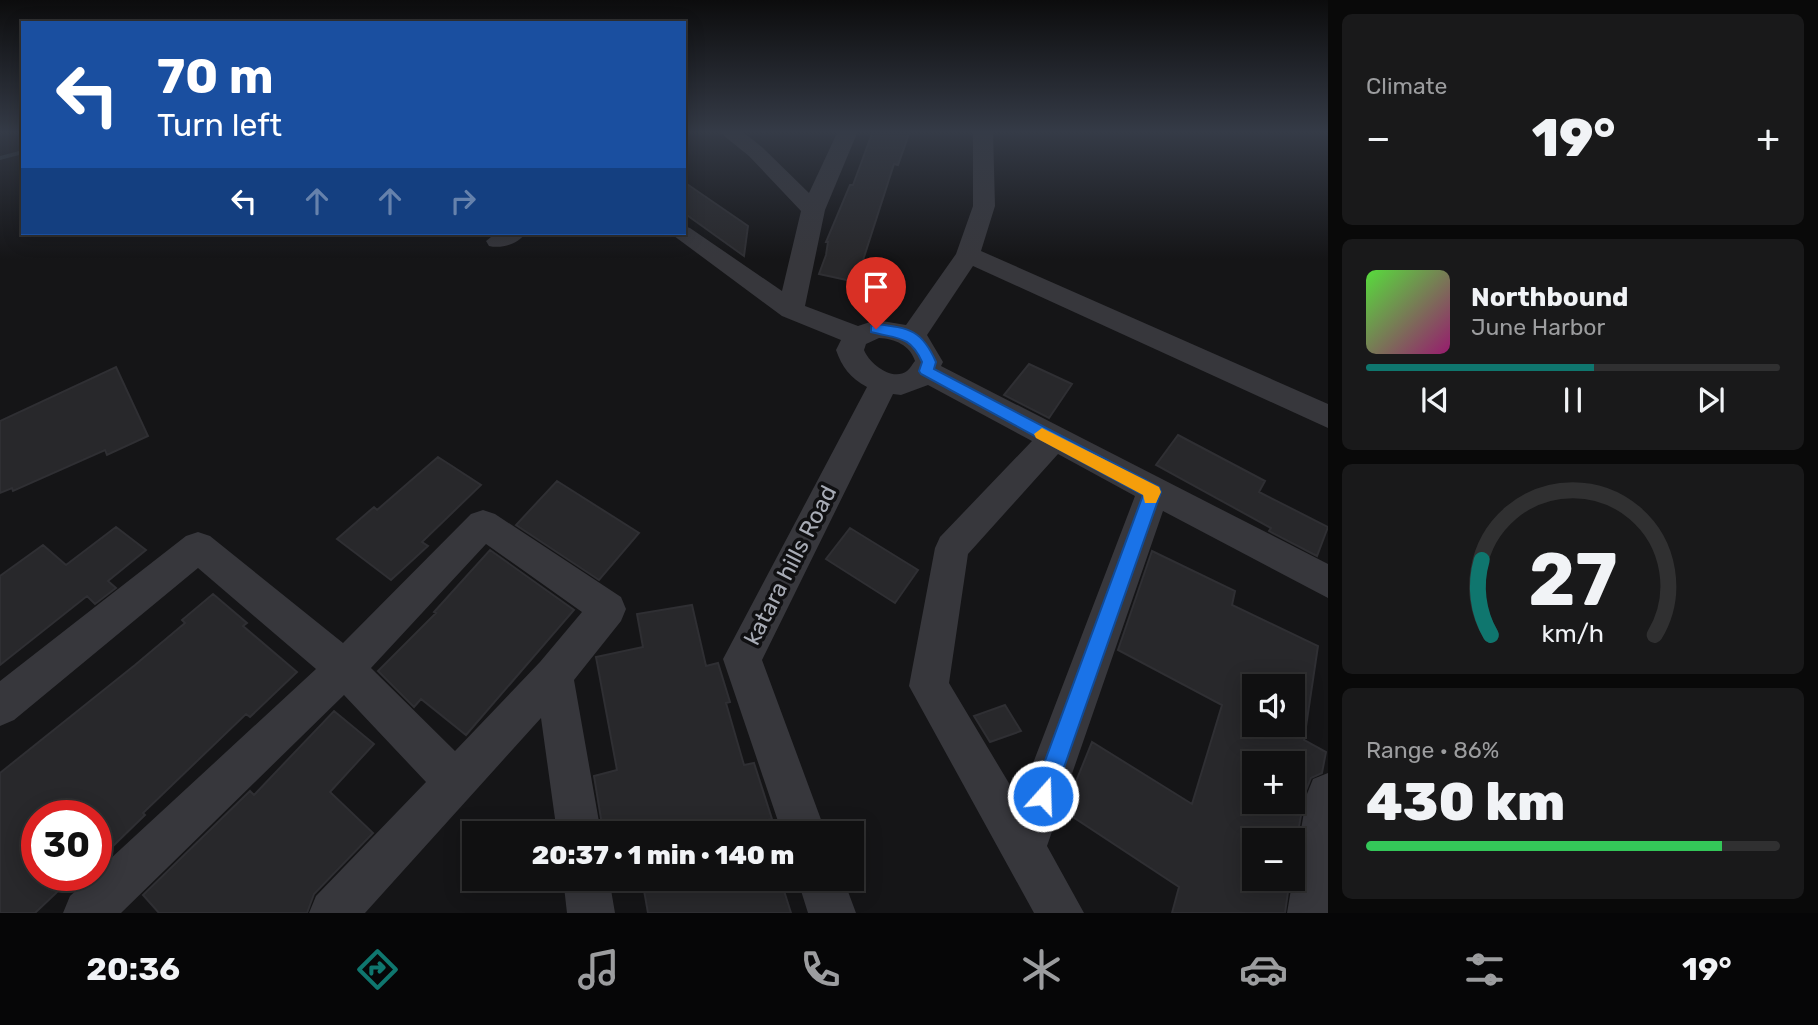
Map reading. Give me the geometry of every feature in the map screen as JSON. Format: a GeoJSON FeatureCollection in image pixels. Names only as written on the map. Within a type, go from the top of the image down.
{"type":"FeatureCollection","features":[{"type":"Feature","properties":{"kind":"street"},"geometry":{"type":"LineString","coordinates":[[777,174],[813,210]]}},
{"type":"Feature","properties":{"kind":"street"},"geometry":{"type":"LineString","coordinates":[[792,310],[813,210],[829,174]]}},
{"type":"Feature","properties":{"kind":"street"},"geometry":{"type":"LineString","coordinates":[[912,337],[968,254],[984,206],[984,174]]}},
{"type":"Feature","properties":{"kind":"street"},"geometry":{"type":"LineString","coordinates":[[685,235],[792,310],[857,336]]}},
{"type":"Feature","properties":{"kind":"street"},"geometry":{"type":"LineString","coordinates":[[968,254],[1328,417]]}},
{"type":"Feature","properties":{"kind":"street"},"geometry":{"type":"LineString","coordinates":[[888,329],[912,337],[927,353],[929,362],[926,371],[909,382],[884,382],[860,370],[852,362],[849,353],[857,336],[865,331],[888,329]]}},
{"type":"Feature","properties":{"kind":"street"},"geometry":{"type":"LineString","coordinates":[[926,371],[1052,440],[1328,582]]}},
{"type":"Feature","properties":{"kind":"street","name":"katara hills Road"},"geometry":{"type":"LineString","coordinates":[[800,821],[742,659],[884,382]]}},
{"type":"Feature","properties":{"kind":"street"},"geometry":{"type":"LineString","coordinates":[[1052,440],[953,548],[929,686],[1060,913]]}},
{"type":"Feature","properties":{"kind":"street"},"geometry":{"type":"LineString","coordinates":[[1024,847],[1153,492]]}},
{"type":"Feature","properties":{"kind":"street"},"geometry":{"type":"LineString","coordinates":[[87,913],[345,668],[483,524],[608,609],[554,675],[333,913]]}},
{"type":"Feature","properties":{"kind":"street"},"geometry":{"type":"LineString","coordinates":[[0,706],[198,547],[345,668],[455,782]]}},
{"type":"Feature","properties":{"kind":"street"},"geometry":{"type":"LineString","coordinates":[[554,675],[577,821]]}},
{"type":"Feature","properties":{"kind":"street"},"geometry":{"type":"LineString","coordinates":[[1311,913],[1328,794]]}},
{"type":"Feature","properties":{"kind":"street"},"geometry":{"type":"LineString","coordinates":[[588,891],[592,913]]}},
{"type":"Feature","properties":{"kind":"street"},"geometry":{"type":"LineString","coordinates":[[824,891],[832,913]]}},
{"type":"Feature","properties":{"kind":"building"},"geometry":{"type":"Polygon","coordinates":[[[857,174],[891,174],[856,282],[819,274],[826,255],[826,242],[850,185],[853,185],[857,174]]]}},
{"type":"Feature","properties":{"kind":"building"},"geometry":{"type":"Polygon","coordinates":[[[686,183],[748,226],[744,256],[686,214],[686,183]]]}},
{"type":"Feature","properties":{"kind":"building"},"geometry":{"type":"Polygon","coordinates":[[[1029,364],[1072,384],[1049,418],[1004,395],[1029,364]]]}},
{"type":"Feature","properties":{"kind":"building"},"geometry":{"type":"Polygon","coordinates":[[[116,367],[148,436],[107,455],[105,450],[13,491],[12,488],[0,493],[0,421],[116,367]]]}},
{"type":"Feature","properties":{"kind":"building"},"geometry":{"type":"Polygon","coordinates":[[[1178,435],[1265,481],[1259,492],[1328,527],[1317,556],[1156,465],[1178,435]]]}},
{"type":"Feature","properties":{"kind":"building"},"geometry":{"type":"Polygon","coordinates":[[[438,457],[481,485],[422,542],[428,546],[391,580],[337,539],[374,507],[377,510],[438,457]]]}},
{"type":"Feature","properties":{"kind":"building"},"geometry":{"type":"Polygon","coordinates":[[[557,481],[639,533],[599,580],[516,525],[557,481]]]}},
{"type":"Feature","properties":{"kind":"building"},"geometry":{"type":"Polygon","coordinates":[[[116,527],[146,550],[108,581],[116,588],[95,604],[87,596],[0,665],[0,576],[43,545],[66,565],[116,527]]]}},
{"type":"Feature","properties":{"kind":"building"},"geometry":{"type":"Polygon","coordinates":[[[850,528],[918,570],[895,603],[826,559],[850,528]]]}},
{"type":"Feature","properties":{"kind":"building"},"geometry":{"type":"Polygon","coordinates":[[[490,550],[574,610],[466,735],[421,699],[414,707],[378,671],[436,613],[434,612],[490,550]]]}},
{"type":"Feature","properties":{"kind":"building"},"geometry":{"type":"Polygon","coordinates":[[[1152,551],[1235,591],[1232,605],[1318,646],[1305,733],[1305,674],[1242,674],[1242,737],[1304,737],[1304,740],[1326,752],[1322,773],[1311,778],[1305,793],[1305,751],[1242,751],[1242,814],[1301,814],[1299,828],[1242,828],[1242,891],[1288,891],[1285,913],[1172,913],[1179,887],[1064,811],[1092,742],[1192,804],[1222,705],[1118,650],[1152,551]]]}},
{"type":"Feature","properties":{"kind":"building"},"geometry":{"type":"Polygon","coordinates":[[[213,594],[247,623],[243,626],[297,672],[250,717],[246,714],[143,813],[145,815],[112,847],[112,800],[21,800],[21,891],[58,891],[35,913],[0,913],[0,773],[185,623],[182,620],[213,594]]]}},
{"type":"Feature","properties":{"kind":"building"},"geometry":{"type":"Polygon","coordinates":[[[692,605],[706,666],[718,663],[730,702],[726,703],[744,765],[754,763],[772,819],[601,821],[594,776],[617,770],[596,657],[643,647],[637,614],[692,605]]]}},
{"type":"Feature","properties":{"kind":"building"},"geometry":{"type":"Polygon","coordinates":[[[1005,705],[1021,731],[990,742],[974,716],[1005,705]]]}},
{"type":"Feature","properties":{"kind":"building"},"geometry":{"type":"Polygon","coordinates":[[[334,711],[374,744],[330,792],[373,833],[314,894],[307,913],[159,913],[143,895],[250,791],[254,795],[334,711]]]}},
{"type":"Feature","properties":{"kind":"building"},"geometry":{"type":"Polygon","coordinates":[[[644,891],[784,891],[791,913],[648,913],[644,891]]]}},
{"type":"Feature","properties":{"kind":"slow traffic"},"geometry":{"type":"LineString","coordinates":[[1042,434],[1153,492],[1151,498]]}},
{"type":"Feature","properties":{"kind":"route"},"geometry":{"type":"LineString","coordinates":[[876,329],[888,329],[912,337],[927,353],[929,362],[926,371],[1153,492],[1043,796]]}}]}
